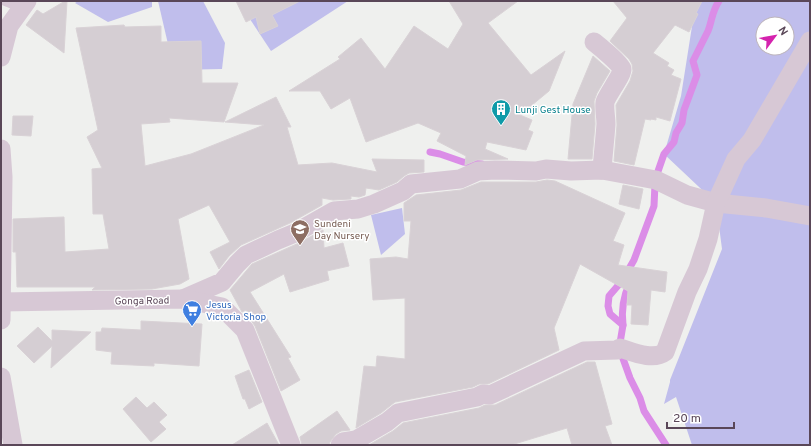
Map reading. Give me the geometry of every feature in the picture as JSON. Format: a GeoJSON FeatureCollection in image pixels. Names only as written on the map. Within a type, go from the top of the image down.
{"type":"FeatureCollection","features":[{"type":"Feature","properties":{"kind":"street"},"geometry":{"type":"LineString","coordinates":[[1,57],[18,3]]}},
{"type":"Feature","properties":{"kind":"street"},"geometry":{"type":"LineString","coordinates":[[340,445],[344,442],[356,440],[388,422],[398,413],[477,397],[483,394],[490,395],[584,351],[617,350],[620,348],[646,355],[661,355],[665,352],[687,292],[698,269],[708,239],[716,203],[736,159],[752,140],[810,41]]}},
{"type":"Feature","properties":{"kind":"street"},"geometry":{"type":"LineString","coordinates":[[594,42],[611,58],[619,63],[622,69],[622,73],[605,102],[606,124],[602,170]]}},
{"type":"Feature","properties":{"kind":"street"},"geometry":{"type":"LineString","coordinates":[[1,149],[3,177],[1,320]]}},
{"type":"Feature","properties":{"kind":"street"},"geometry":{"type":"LineString","coordinates":[[183,300],[222,282],[246,255],[288,236],[334,212],[358,209],[374,204],[403,191],[411,184],[460,179],[478,171],[536,171],[546,169],[571,171],[602,170],[656,180],[687,195],[716,203],[766,208],[810,216]]}},
{"type":"Feature","properties":{"kind":"street","name":"Gonga Road"},"geometry":{"type":"LineString","coordinates":[[1,302],[183,300],[222,308],[245,330],[291,445]]}},
{"type":"Feature","properties":{"kind":"street"},"geometry":{"type":"LineString","coordinates":[[1,377],[13,445]]}},
{"type":"Feature","properties":{"kind":"shaded area"},"geometry":{"type":"Polygon","coordinates":[[[78,1],[152,1],[152,7],[108,22],[75,3],[78,1]]]}},
{"type":"Feature","properties":{"kind":"shaded area"},"geometry":{"type":"Polygon","coordinates":[[[158,1],[203,1],[225,43],[222,69],[174,70],[158,1]]]}},
{"type":"Feature","properties":{"kind":"shaded area"},"geometry":{"type":"Polygon","coordinates":[[[238,1],[348,1],[271,51],[238,1]]]}},
{"type":"Feature","properties":{"kind":"shaded area"},"geometry":{"type":"Polygon","coordinates":[[[696,1],[810,1],[810,445],[692,445],[676,397],[664,404],[670,380],[722,249],[716,203],[664,154],[681,96],[696,1]]]}},
{"type":"Feature","properties":{"kind":"shaded area"},"geometry":{"type":"Polygon","coordinates":[[[402,208],[405,234],[381,255],[371,215],[402,208]]]}},
{"type":"Feature","properties":{"kind":"building"},"geometry":{"type":"Polygon","coordinates":[[[67,1],[64,53],[26,25],[37,10],[43,14],[67,1]]]}},
{"type":"Feature","properties":{"kind":"building"},"geometry":{"type":"Polygon","coordinates":[[[236,1],[300,1],[272,15],[278,26],[260,34],[256,17],[246,22],[236,1]]]}},
{"type":"Feature","properties":{"kind":"building"},"geometry":{"type":"Polygon","coordinates":[[[449,1],[518,1],[488,23],[531,75],[565,51],[549,91],[520,115],[532,120],[528,130],[533,132],[526,150],[487,142],[485,149],[508,159],[477,160],[465,165],[466,156],[437,141],[441,133],[418,123],[366,142],[350,98],[331,109],[320,91],[289,91],[340,59],[338,57],[361,38],[385,69],[414,26],[448,49],[463,24],[449,1]]]}},
{"type":"Feature","properties":{"kind":"building"},"geometry":{"type":"Polygon","coordinates":[[[613,1],[702,1],[696,13],[698,14],[689,32],[675,25],[653,53],[669,63],[667,66],[674,70],[671,75],[681,79],[670,121],[656,117],[656,120],[645,119],[634,165],[614,161],[617,125],[616,105],[630,81],[633,71],[632,64],[629,59],[610,41],[627,18],[613,1]]]}},
{"type":"Feature","properties":{"kind":"building"},"geometry":{"type":"Polygon","coordinates":[[[124,25],[125,27],[161,26],[161,42],[201,41],[202,83],[238,83],[224,122],[169,118],[170,122],[141,124],[145,166],[191,154],[264,125],[225,122],[276,97],[291,127],[287,127],[298,165],[332,163],[377,172],[372,159],[424,160],[424,172],[409,173],[397,182],[379,190],[366,188],[365,195],[359,197],[351,196],[351,199],[333,200],[322,198],[322,205],[290,223],[241,245],[229,256],[219,269],[210,252],[230,242],[209,205],[178,219],[189,279],[180,284],[152,289],[92,290],[95,287],[17,287],[16,252],[13,252],[13,219],[64,217],[65,252],[109,249],[103,214],[93,214],[92,169],[102,168],[87,137],[98,130],[76,28],[124,25]]]}},
{"type":"Feature","properties":{"kind":"building"},"geometry":{"type":"Polygon","coordinates":[[[593,56],[610,71],[594,101],[595,124],[592,159],[568,159],[573,104],[593,56]]]}},
{"type":"Feature","properties":{"kind":"building"},"geometry":{"type":"Polygon","coordinates":[[[13,116],[33,116],[31,136],[12,135],[13,116]]]}},
{"type":"Feature","properties":{"kind":"building"},"geometry":{"type":"Polygon","coordinates":[[[547,180],[555,181],[625,213],[613,241],[624,245],[618,265],[667,272],[665,292],[651,290],[648,325],[631,324],[632,305],[627,305],[628,291],[580,264],[554,328],[559,350],[488,384],[479,384],[473,387],[395,402],[381,413],[356,428],[364,366],[376,367],[377,356],[405,359],[405,298],[373,300],[370,259],[396,257],[408,259],[411,221],[404,221],[404,203],[416,195],[461,190],[481,182],[536,182],[547,180]]]}},
{"type":"Feature","properties":{"kind":"building"},"geometry":{"type":"Polygon","coordinates":[[[623,185],[643,189],[639,209],[619,204],[623,185]]]}},
{"type":"Feature","properties":{"kind":"building"},"geometry":{"type":"Polygon","coordinates":[[[323,230],[324,248],[343,243],[349,266],[327,271],[329,280],[290,292],[284,274],[250,292],[291,357],[288,358],[300,380],[281,391],[255,326],[246,310],[242,312],[230,290],[252,264],[299,243],[323,230]]]}},
{"type":"Feature","properties":{"kind":"building"},"geometry":{"type":"Polygon","coordinates":[[[141,321],[202,324],[199,366],[154,363],[154,366],[111,364],[112,352],[96,350],[96,332],[101,332],[102,328],[141,330],[141,321]]]}},
{"type":"Feature","properties":{"kind":"building"},"geometry":{"type":"Polygon","coordinates":[[[38,327],[52,341],[52,330],[91,332],[51,368],[52,346],[34,363],[17,346],[38,327]]]}},
{"type":"Feature","properties":{"kind":"building"},"geometry":{"type":"Polygon","coordinates":[[[587,362],[595,362],[612,424],[605,426],[612,445],[572,445],[567,428],[511,445],[369,445],[393,431],[403,423],[479,408],[485,405],[495,405],[587,362]]]}},
{"type":"Feature","properties":{"kind":"building"},"geometry":{"type":"Polygon","coordinates":[[[249,370],[262,402],[249,409],[245,399],[243,399],[235,376],[249,370]]]}},
{"type":"Feature","properties":{"kind":"building"},"geometry":{"type":"Polygon","coordinates":[[[136,397],[147,408],[154,402],[167,415],[159,422],[166,429],[151,442],[123,409],[136,397]]]}},
{"type":"Feature","properties":{"kind":"building"},"geometry":{"type":"Polygon","coordinates":[[[337,411],[350,430],[341,431],[336,434],[329,445],[302,445],[300,437],[337,411]]]}},
{"type":"Feature","properties":{"kind":"building"},"geometry":{"type":"Polygon","coordinates":[[[267,423],[279,445],[232,445],[267,423]]]}},
{"type":"Feature","properties":{"kind":"waterway"},"geometry":{"type":"LineString","coordinates":[[656,177],[664,154],[674,142],[676,133],[682,123],[684,110],[697,75],[693,61],[708,31],[713,12],[719,1]]}},
{"type":"Feature","properties":{"kind":"waterway"},"geometry":{"type":"LineString","coordinates":[[430,152],[463,162],[482,164]]}},
{"type":"Feature","properties":{"kind":"waterway"},"geometry":{"type":"LineString","coordinates":[[620,343],[623,325],[610,314],[608,306],[609,296],[622,281],[634,260],[654,206],[655,184],[652,183]]}},
{"type":"Feature","properties":{"kind":"waterway"},"geometry":{"type":"LineString","coordinates":[[623,325],[622,314],[626,292],[630,282]]}},
{"type":"Feature","properties":{"kind":"waterway"},"geometry":{"type":"LineString","coordinates":[[621,353],[644,411],[666,445]]}},
{"type":"Feature","properties":{"kind":"place","name":"Lunji Gest House"},"geometry":{"type":"Point","coordinates":[501,126]}},
{"type":"Feature","properties":{"kind":"place","name":"Sundeni Day Nursery"},"geometry":{"type":"Point","coordinates":[300,246]}},
{"type":"Feature","properties":{"kind":"place","name":"Jesus Victoria Shop"},"geometry":{"type":"Point","coordinates":[192,327]}}]}
